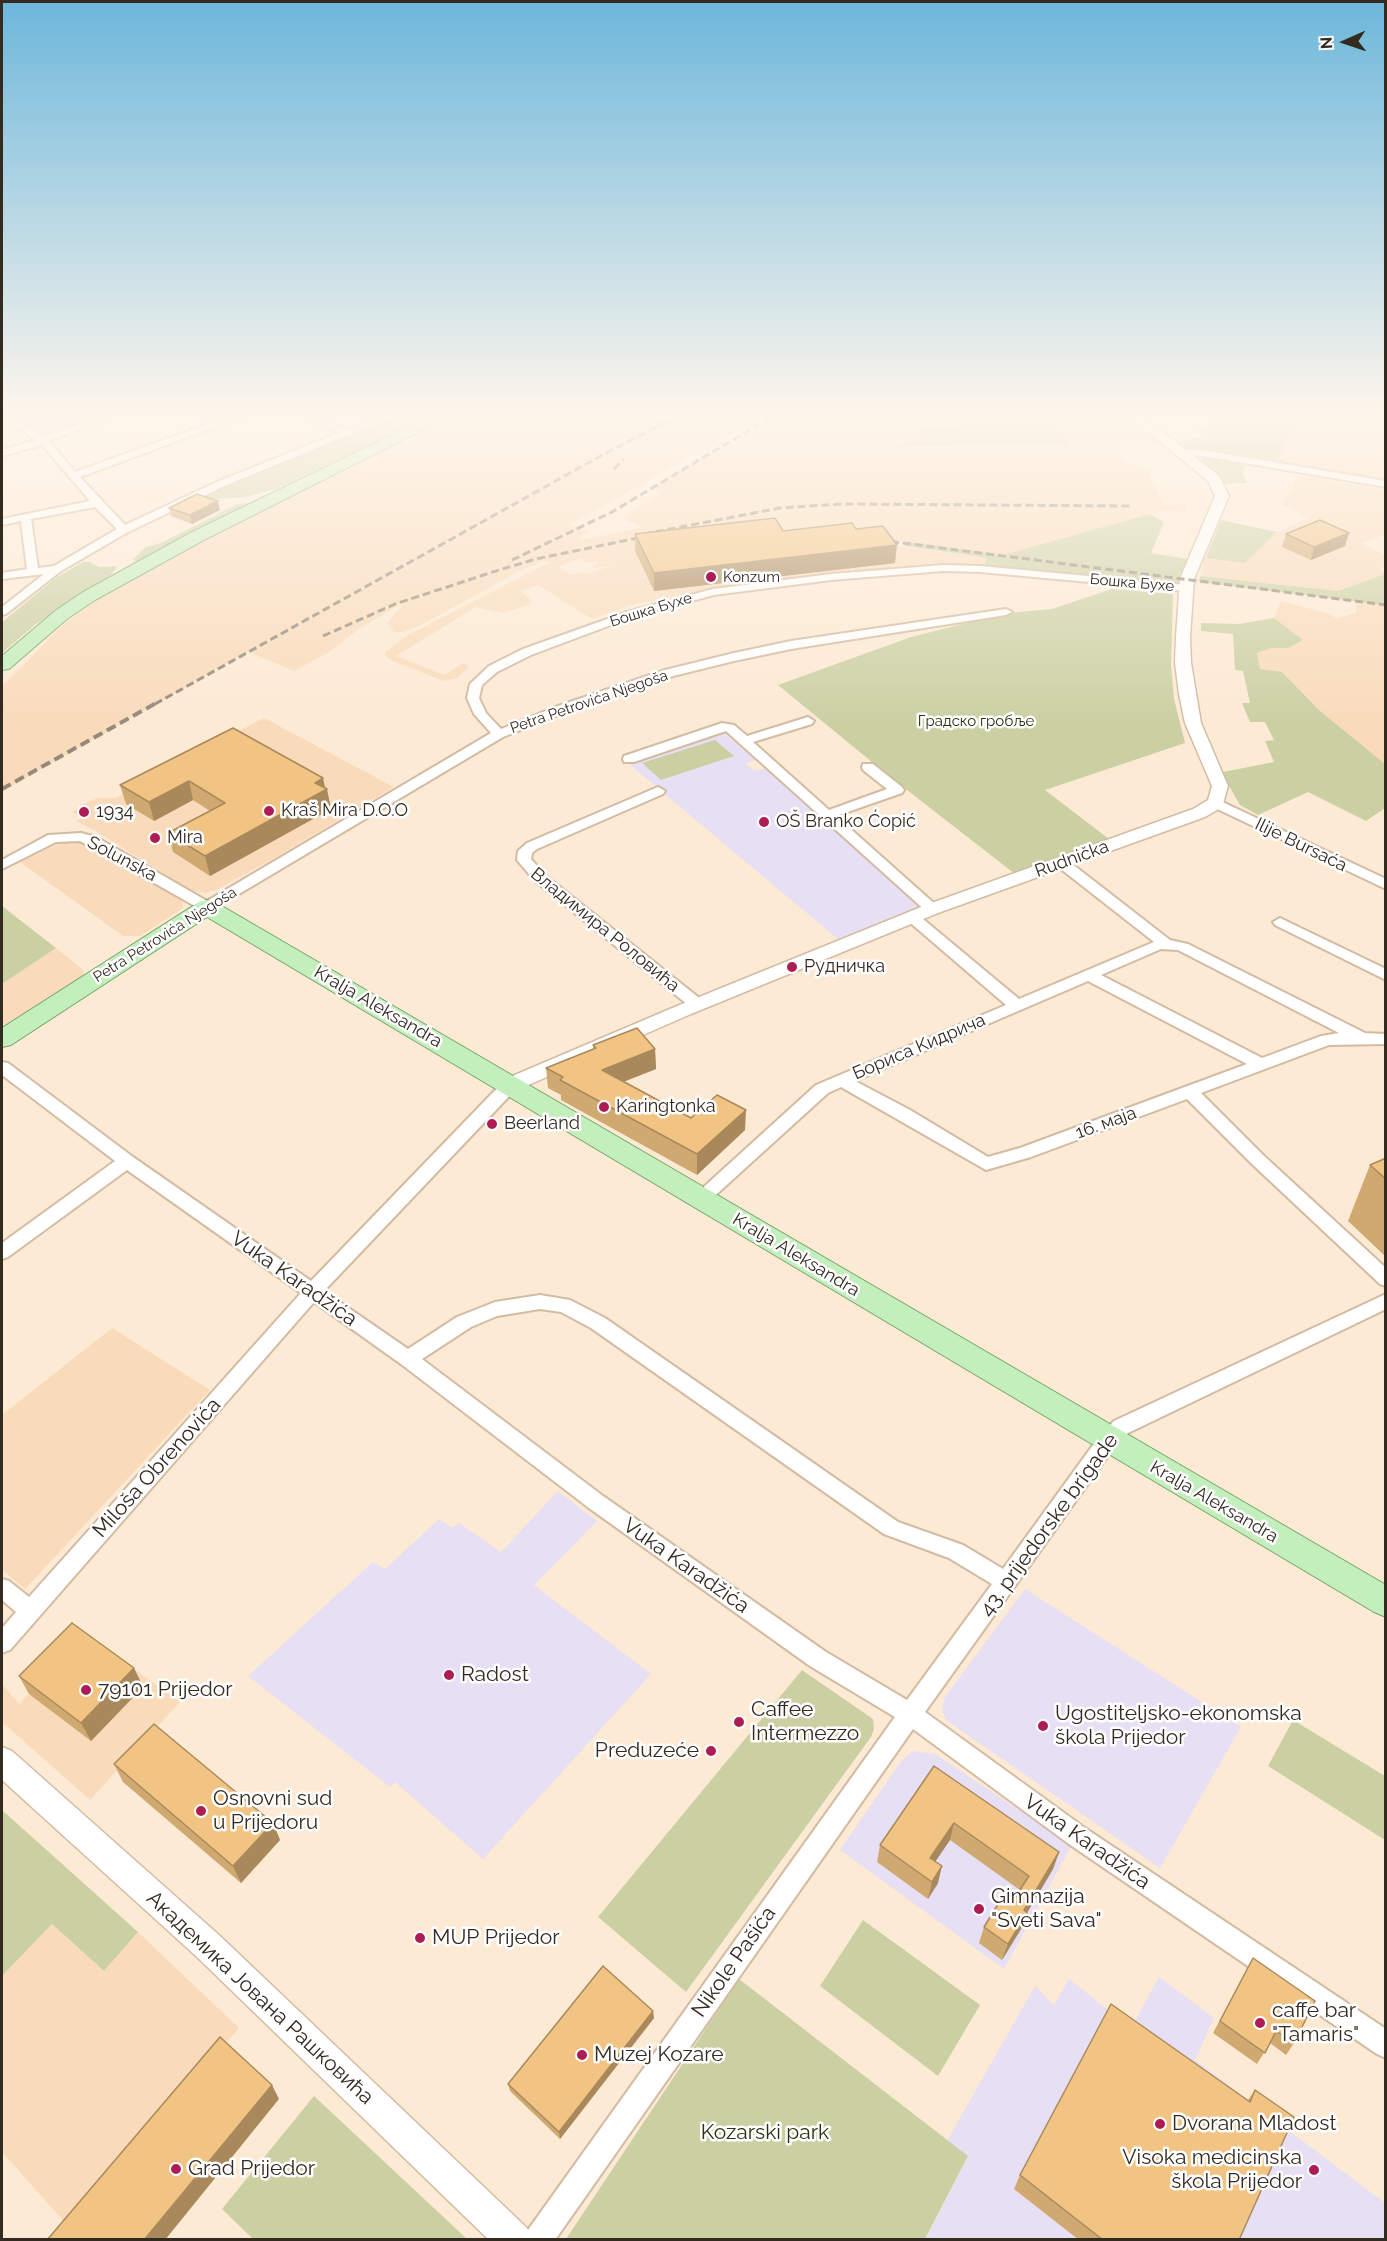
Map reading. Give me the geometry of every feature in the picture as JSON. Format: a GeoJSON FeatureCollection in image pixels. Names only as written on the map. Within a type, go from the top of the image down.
{"type":"FeatureCollection","features":[{"type":"Feature","properties":{"kind":"main road"},"geometry":{"type":"LineString","coordinates":[[2,665],[61,615],[106,586],[242,515]]}},
{"type":"Feature","properties":{"kind":"main road","name":"Petra Petrovića Njegoša"},"geometry":{"type":"LineString","coordinates":[[2,1039],[207,907]]}},
{"type":"Feature","properties":{"kind":"main road","name":"Kralja Aleksandra"},"geometry":{"type":"LineString","coordinates":[[207,907],[1386,1602]]}},
{"type":"Feature","properties":{"kind":"street"},"geometry":{"type":"LineString","coordinates":[[2,522],[42,515]]}},
{"type":"Feature","properties":{"kind":"street"},"geometry":{"type":"LineString","coordinates":[[109,515],[124,530]]}},
{"type":"Feature","properties":{"kind":"street"},"geometry":{"type":"LineString","coordinates":[[2,612],[57,569],[124,530],[156,515]]}},
{"type":"Feature","properties":{"kind":"street"},"geometry":{"type":"LineString","coordinates":[[1214,515],[1191,567],[1186,588],[1183,663],[1193,723],[1220,786],[1216,804]]}},
{"type":"Feature","properties":{"kind":"street"},"geometry":{"type":"LineString","coordinates":[[26,518],[33,572]]}},
{"type":"Feature","properties":{"kind":"street","name":"Бошка Бухе"},"geometry":{"type":"LineString","coordinates":[[499,734],[480,714],[473,698],[476,684],[493,669],[528,652],[631,614],[713,592],[831,577],[943,568],[980,569],[1186,588]]}},
{"type":"Feature","properties":{"kind":"street"},"geometry":{"type":"LineString","coordinates":[[2,576],[57,569]]}},
{"type":"Feature","properties":{"kind":"street","name":"Petra Petrovića Njegoša"},"geometry":{"type":"LineString","coordinates":[[207,907],[499,734],[603,694],[669,673],[791,645],[1006,612]]}},
{"type":"Feature","properties":{"kind":"street"},"geometry":{"type":"LineString","coordinates":[[744,741],[807,721]]}},
{"type":"Feature","properties":{"kind":"street"},"geometry":{"type":"LineString","coordinates":[[629,759],[722,727],[730,728],[932,909]]}},
{"type":"Feature","properties":{"kind":"street"},"geometry":{"type":"LineString","coordinates":[[827,815],[897,790],[868,767]]}},
{"type":"Feature","properties":{"kind":"street","name":"Владимира Роловића"},"geometry":{"type":"LineString","coordinates":[[658,792],[532,846],[525,851],[524,860],[540,878],[698,1005]]}},
{"type":"Feature","properties":{"kind":"street","name":"Rudnička"},"geometry":{"type":"LineString","coordinates":[[510,1085],[932,909],[1199,813],[1216,804]]}},
{"type":"Feature","properties":{"kind":"street","name":"Ilije Bursaća"},"geometry":{"type":"LineString","coordinates":[[1216,804],[1386,885]]}},
{"type":"Feature","properties":{"kind":"street","name":"Solunska"},"geometry":{"type":"LineString","coordinates":[[2,865],[52,838],[81,837],[91,840],[207,907]]}},
{"type":"Feature","properties":{"kind":"street"},"geometry":{"type":"LineString","coordinates":[[1062,863],[1166,944],[1183,947],[1361,1038]]}},
{"type":"Feature","properties":{"kind":"street"},"geometry":{"type":"LineString","coordinates":[[912,917],[1016,1005]]}},
{"type":"Feature","properties":{"kind":"street"},"geometry":{"type":"LineString","coordinates":[[1280,922],[1386,975]]}},
{"type":"Feature","properties":{"kind":"street","name":"Бориса Kидрича"},"geometry":{"type":"LineString","coordinates":[[702,1198],[807,1100],[822,1089],[1016,1005],[1166,944]]}},
{"type":"Feature","properties":{"kind":"street"},"geometry":{"type":"LineString","coordinates":[[1089,975],[1262,1065]]}},
{"type":"Feature","properties":{"kind":"street","name":"16. маја"},"geometry":{"type":"LineString","coordinates":[[840,1080],[904,1114],[986,1164],[1025,1153],[1327,1040],[1386,1039]]}},
{"type":"Feature","properties":{"kind":"street","name":"Vuka Karadžića"},"geometry":{"type":"LineString","coordinates":[[2,1067],[127,1161],[408,1359],[596,1502],[818,1659],[910,1714],[1077,1836],[1386,2045]]}},
{"type":"Feature","properties":{"kind":"street","name":"Miloša Obrenovića"},"geometry":{"type":"LineString","coordinates":[[2,1643],[312,1292],[510,1085]]}},
{"type":"Feature","properties":{"kind":"street"},"geometry":{"type":"LineString","coordinates":[[1190,1092],[1257,1159],[1386,1279]]}},
{"type":"Feature","properties":{"kind":"street"},"geometry":{"type":"LineString","coordinates":[[2,1252],[127,1161]]}},
{"type":"Feature","properties":{"kind":"street","name":"43. prijedorske brigade"},"geometry":{"type":"LineString","coordinates":[[910,1714],[1108,1440],[1121,1427],[1386,1301]]}},
{"type":"Feature","properties":{"kind":"street"},"geometry":{"type":"LineString","coordinates":[[408,1359],[464,1322],[495,1309],[540,1302],[564,1305],[598,1323],[891,1528],[956,1551],[1007,1582]]}},
{"type":"Feature","properties":{"kind":"street"},"geometry":{"type":"LineString","coordinates":[[2,1588],[30,1611]]}},
{"type":"Feature","properties":{"kind":"street","name":"Nikole Pašića"},"geometry":{"type":"LineString","coordinates":[[538,2240],[910,1714]]}},
{"type":"Feature","properties":{"kind":"street","name":"Академика Јована Рашковића"},"geometry":{"type":"LineString","coordinates":[[2,1761],[208,1946],[515,2240]]}},
{"type":"Feature","properties":{"kind":"shaded area"},"geometry":{"type":"Polygon","coordinates":[[[256,515],[588,515],[571,524],[590,532],[578,538],[582,540],[641,527],[622,518],[627,515],[1149,515],[1003,555],[837,532],[761,528],[987,558],[984,566],[896,567],[720,587],[631,605],[592,619],[538,585],[521,591],[532,601],[528,605],[503,613],[476,607],[396,656],[445,675],[463,663],[469,667],[457,678],[444,681],[392,661],[385,655],[385,652],[406,636],[550,562],[545,561],[522,570],[421,625],[403,632],[394,632],[387,623],[404,603],[363,626],[329,652],[294,671],[248,652],[2,791],[2,686],[63,625],[107,592],[256,515]],[[580,558],[559,567],[571,575],[580,572],[586,574],[615,565],[594,568],[592,566],[599,564],[595,561],[588,563],[580,558]]]}},
{"type":"Feature","properties":{"kind":"shaded area"},"geometry":{"type":"Polygon","coordinates":[[[1302,515],[1385,515],[1385,535],[1362,543],[1385,555],[1385,566],[1381,568],[1385,574],[1338,591],[1201,576],[1204,558],[1245,563],[1277,532],[1308,518],[1302,515]]]}},
{"type":"Feature","properties":{"kind":"shaded area"},"geometry":{"type":"Polygon","coordinates":[[[1281,601],[1330,614],[1336,618],[1356,613],[1356,601],[1385,605],[1385,764],[1319,710],[1282,672],[1260,670],[1257,653],[1271,648],[1288,648],[1302,640],[1274,618],[1281,601]]]}},
{"type":"Feature","properties":{"kind":"shaded area"},"geometry":{"type":"Polygon","coordinates":[[[264,718],[394,787],[269,861],[216,890],[205,893],[189,890],[76,821],[82,818],[72,812],[88,802],[98,798],[116,798],[218,745],[215,743],[264,718]]]}},
{"type":"Feature","properties":{"kind":"shaded area","name":"OŠ Branko Ćopić"},"geometry":{"type":"Polygon","coordinates":[[[723,732],[756,760],[746,763],[754,771],[766,768],[865,852],[924,906],[882,921],[840,941],[629,764],[723,732]]]}},
{"type":"Feature","properties":{"kind":"shaded area"},"geometry":{"type":"Polygon","coordinates":[[[66,840],[86,842],[96,847],[182,901],[183,908],[140,936],[123,936],[20,862],[66,840]]]}},
{"type":"Feature","properties":{"kind":"shaded area"},"geometry":{"type":"Polygon","coordinates":[[[56,948],[81,968],[84,972],[82,979],[7,1026],[2,1023],[2,984],[56,948]]]}},
{"type":"Feature","properties":{"kind":"shaded area"},"geometry":{"type":"Polygon","coordinates":[[[112,1328],[210,1390],[25,1589],[2,1570],[2,1415],[112,1328]]]}},
{"type":"Feature","properties":{"kind":"shaded area","name":"Radost"},"geometry":{"type":"Polygon","coordinates":[[[558,1491],[597,1521],[534,1585],[651,1674],[483,1859],[395,1782],[390,1787],[248,1676],[373,1562],[385,1569],[439,1519],[452,1528],[459,1523],[501,1552],[558,1491]]]}},
{"type":"Feature","properties":{"kind":"shaded area"},"geometry":{"type":"Polygon","coordinates":[[[1025,1589],[1241,1727],[1160,1868],[946,1720],[942,1709],[945,1697],[1025,1589]]]}},
{"type":"Feature","properties":{"kind":"shaded area"},"geometry":{"type":"Polygon","coordinates":[[[94,1640],[180,1702],[90,1800],[2,1722],[2,1684],[19,1704],[81,1642],[94,1640]]]}},
{"type":"Feature","properties":{"kind":"shaded area","name":"Gimnazija \"Sveti Sava\""},"geometry":{"type":"Polygon","coordinates":[[[913,1751],[935,1754],[1072,1845],[1004,1969],[840,1850],[902,1760],[913,1751]]]}},
{"type":"Feature","properties":{"kind":"shaded area"},"geometry":{"type":"Polygon","coordinates":[[[52,1924],[104,1971],[138,1932],[239,2028],[68,2226],[2,2152],[2,1976],[52,1924]]]}},
{"type":"Feature","properties":{"kind":"shaded area"},"geometry":{"type":"Polygon","coordinates":[[[1159,1977],[1214,2018],[1195,2060],[1385,2203],[1385,2239],[925,2240],[968,2157],[947,2141],[1035,1986],[1054,2005],[1069,1979],[1131,2028],[1159,1977]]]}},
{"type":"Feature","properties":{"kind":"green space"},"geometry":{"type":"Polygon","coordinates":[[[216,515],[235,515],[137,563],[133,559],[146,547],[161,543],[216,515]]]}},
{"type":"Feature","properties":{"kind":"green space"},"geometry":{"type":"Polygon","coordinates":[[[1151,515],[1164,522],[1151,553],[1188,559],[1183,584],[1158,585],[983,568],[987,558],[905,546],[904,541],[1003,555],[1151,515]]]}},
{"type":"Feature","properties":{"kind":"green space"},"geometry":{"type":"Polygon","coordinates":[[[1221,520],[1277,532],[1245,563],[1206,558],[1221,520]]]}},
{"type":"Feature","properties":{"kind":"green space"},"geometry":{"type":"Polygon","coordinates":[[[83,562],[90,562],[99,567],[117,566],[112,574],[36,624],[2,653],[2,622],[57,577],[83,562]]]}},
{"type":"Feature","properties":{"kind":"green space"},"geometry":{"type":"Polygon","coordinates":[[[1385,574],[1385,605],[1199,582],[1200,576],[1338,591],[1385,574]]]}},
{"type":"Feature","properties":{"kind":"green space","name":"Градско гробље"},"geometry":{"type":"Polygon","coordinates":[[[1112,589],[1173,594],[1171,665],[1174,699],[1185,743],[1045,790],[1109,839],[1015,874],[889,776],[778,685],[911,637],[1007,613],[1052,609],[1112,589]]]}},
{"type":"Feature","properties":{"kind":"green space"},"geometry":{"type":"Polygon","coordinates":[[[1274,618],[1303,640],[1288,648],[1271,648],[1257,653],[1260,669],[1282,672],[1319,710],[1385,764],[1385,808],[1366,821],[1308,792],[1258,815],[1240,805],[1228,784],[1223,772],[1274,762],[1265,741],[1274,740],[1265,722],[1250,722],[1242,703],[1250,703],[1243,671],[1235,670],[1233,634],[1201,631],[1201,623],[1239,624],[1274,618]]]}},
{"type":"Feature","properties":{"kind":"green space"},"geometry":{"type":"Polygon","coordinates":[[[715,740],[734,756],[661,780],[642,763],[715,740]]]}},
{"type":"Feature","properties":{"kind":"green space"},"geometry":{"type":"Polygon","coordinates":[[[2,906],[56,948],[2,984],[2,906]]]}},
{"type":"Feature","properties":{"kind":"green space"},"geometry":{"type":"Polygon","coordinates":[[[802,1670],[873,1719],[874,1729],[871,1737],[686,1992],[598,1917],[802,1670]]]}},
{"type":"Feature","properties":{"kind":"green space"},"geometry":{"type":"Polygon","coordinates":[[[1293,1720],[1385,1776],[1385,1840],[1268,1766],[1293,1720]]]}},
{"type":"Feature","properties":{"kind":"green space"},"geometry":{"type":"Polygon","coordinates":[[[2,1810],[138,1932],[104,1971],[52,1924],[2,1976],[2,1810]]]}},
{"type":"Feature","properties":{"kind":"green space"},"geometry":{"type":"Polygon","coordinates":[[[863,1920],[980,2005],[938,2076],[820,1986],[863,1920]]]}},
{"type":"Feature","properties":{"kind":"green space","name":"Kozarski park"},"geometry":{"type":"Polygon","coordinates":[[[739,1979],[968,2156],[925,2239],[566,2239],[739,1979]]]}},
{"type":"Feature","properties":{"kind":"green space"},"geometry":{"type":"Polygon","coordinates":[[[314,2096],[467,2239],[253,2239],[222,2209],[314,2096]]]}},
{"type":"Feature","properties":{"kind":"building"},"geometry":{"type":"Polygon","coordinates":[[[775,518],[783,531],[852,523],[856,529],[883,526],[897,545],[654,573],[635,534],[775,518]]]}},
{"type":"Feature","properties":{"kind":"building"},"geometry":{"type":"Polygon","coordinates":[[[1320,520],[1349,533],[1314,547],[1286,534],[1320,520]]]}},
{"type":"Feature","properties":{"kind":"building"},"geometry":{"type":"Polygon","coordinates":[[[233,728],[323,778],[315,783],[327,789],[205,856],[168,833],[225,803],[189,781],[149,802],[120,785],[233,728]]]}},
{"type":"Feature","properties":{"kind":"building"},"geometry":{"type":"Polygon","coordinates":[[[637,1028],[655,1049],[602,1070],[691,1118],[717,1095],[746,1110],[697,1154],[560,1080],[563,1077],[546,1068],[596,1048],[593,1045],[637,1028]]]}},
{"type":"Feature","properties":{"kind":"building"},"geometry":{"type":"Polygon","coordinates":[[[1386,1158],[1386,1179],[1370,1165],[1386,1158]]]}},
{"type":"Feature","properties":{"kind":"building","name":"79101 Prijedor"},"geometry":{"type":"Polygon","coordinates":[[[72,1623],[134,1668],[81,1723],[19,1676],[72,1623]]]}},
{"type":"Feature","properties":{"kind":"building","name":"Osnovni sud u Prijedoru"},"geometry":{"type":"Polygon","coordinates":[[[154,1724],[273,1823],[233,1866],[114,1764],[154,1724]]]}},
{"type":"Feature","properties":{"kind":"building"},"geometry":{"type":"Polygon","coordinates":[[[934,1766],[1059,1852],[1024,1910],[1027,1913],[1008,1944],[984,1927],[1005,1893],[1014,1899],[1029,1876],[954,1823],[930,1858],[942,1866],[932,1882],[880,1845],[934,1766]]]}},
{"type":"Feature","properties":{"kind":"building","name":"caffe bar \"Tamaris\""},"geometry":{"type":"Polygon","coordinates":[[[1253,1958],[1315,2001],[1294,2043],[1276,2031],[1265,2053],[1220,2021],[1253,1958]]]}},
{"type":"Feature","properties":{"kind":"building","name":"Muzej Kozare"},"geometry":{"type":"Polygon","coordinates":[[[603,1966],[653,2011],[559,2132],[508,2084],[603,1966]]]}},
{"type":"Feature","properties":{"kind":"building","name":"Dvorana Mladost"},"geometry":{"type":"Polygon","coordinates":[[[1111,2004],[1250,2102],[1255,2090],[1294,2117],[1239,2240],[1103,2240],[1020,2175],[1111,2004]]]}},
{"type":"Feature","properties":{"kind":"building","name":"Grad Prijedor"},"geometry":{"type":"Polygon","coordinates":[[[220,2037],[272,2085],[144,2240],[47,2240],[220,2037]]]}},
{"type":"Feature","properties":{"kind":"railway"},"geometry":{"type":"LineString","coordinates":[[155,704],[495,515]]}},
{"type":"Feature","properties":{"kind":"railway"},"geometry":{"type":"LineString","coordinates":[[512,560],[607,515]]}},
{"type":"Feature","properties":{"kind":"railway"},"geometry":{"type":"LineString","coordinates":[[644,534],[746,515]]}},
{"type":"Feature","properties":{"kind":"railway"},"geometry":{"type":"LineString","coordinates":[[323,636],[395,604],[499,570],[536,559],[652,535]]}},
{"type":"Feature","properties":{"kind":"railway"},"geometry":{"type":"LineString","coordinates":[[879,540],[1386,605]]}},
{"type":"Feature","properties":{"kind":"railway"},"geometry":{"type":"LineString","coordinates":[[2,789],[158,702]]}},
{"type":"Feature","properties":{"kind":"place","name":"Konzum"},"geometry":{"type":"Point","coordinates":[711,577]}},
{"type":"Feature","properties":{"kind":"place","name":"Kraš Mira D.O.O"},"geometry":{"type":"Point","coordinates":[269,811]}},
{"type":"Feature","properties":{"kind":"place","name":"1934"},"geometry":{"type":"Point","coordinates":[84,812]}},
{"type":"Feature","properties":{"kind":"place","name":"OŠ Branko Ćopić"},"geometry":{"type":"Point","coordinates":[764,822]}},
{"type":"Feature","properties":{"kind":"place","name":"Mira"},"geometry":{"type":"Point","coordinates":[155,838]}},
{"type":"Feature","properties":{"kind":"place","name":"Рудничка"},"geometry":{"type":"Point","coordinates":[792,967]}},
{"type":"Feature","properties":{"kind":"place","name":"Karingtonka"},"geometry":{"type":"Point","coordinates":[604,1107]}},
{"type":"Feature","properties":{"kind":"place","name":"Beerland"},"geometry":{"type":"Point","coordinates":[492,1124]}},
{"type":"Feature","properties":{"kind":"place","name":"Radost"},"geometry":{"type":"Point","coordinates":[449,1675]}},
{"type":"Feature","properties":{"kind":"place","name":"79101 Prijedor"},"geometry":{"type":"Point","coordinates":[86,1690]}},
{"type":"Feature","properties":{"kind":"place","name":"Caffee Intermezzo"},"geometry":{"type":"Point","coordinates":[739,1722]}},
{"type":"Feature","properties":{"kind":"place","name":"Ugostiteljsko-ekonomska škola Prijedor"},"geometry":{"type":"Point","coordinates":[1043,1726]}},
{"type":"Feature","properties":{"kind":"place","name":"Preduzeće"},"geometry":{"type":"Point","coordinates":[711,1751]}},
{"type":"Feature","properties":{"kind":"place","name":"Osnovni sud u Prijedoru"},"geometry":{"type":"Point","coordinates":[201,1811]}},
{"type":"Feature","properties":{"kind":"place","name":"Gimnazija \"Sveti Sava\""},"geometry":{"type":"Point","coordinates":[979,1909]}},
{"type":"Feature","properties":{"kind":"place","name":"MUP Prijedor"},"geometry":{"type":"Point","coordinates":[420,1938]}},
{"type":"Feature","properties":{"kind":"place","name":"caffe bar \"Tamaris\""},"geometry":{"type":"Point","coordinates":[1260,2023]}},
{"type":"Feature","properties":{"kind":"place","name":"Muzej Kozare"},"geometry":{"type":"Point","coordinates":[582,2055]}},
{"type":"Feature","properties":{"kind":"place","name":"Dvorana Mladost"},"geometry":{"type":"Point","coordinates":[1160,2124]}},
{"type":"Feature","properties":{"kind":"place","name":"Grad Prijedor"},"geometry":{"type":"Point","coordinates":[176,2169]}},
{"type":"Feature","properties":{"kind":"place","name":"Visoka medicinska škola Prijedor"},"geometry":{"type":"Point","coordinates":[1314,2170]}}]}
